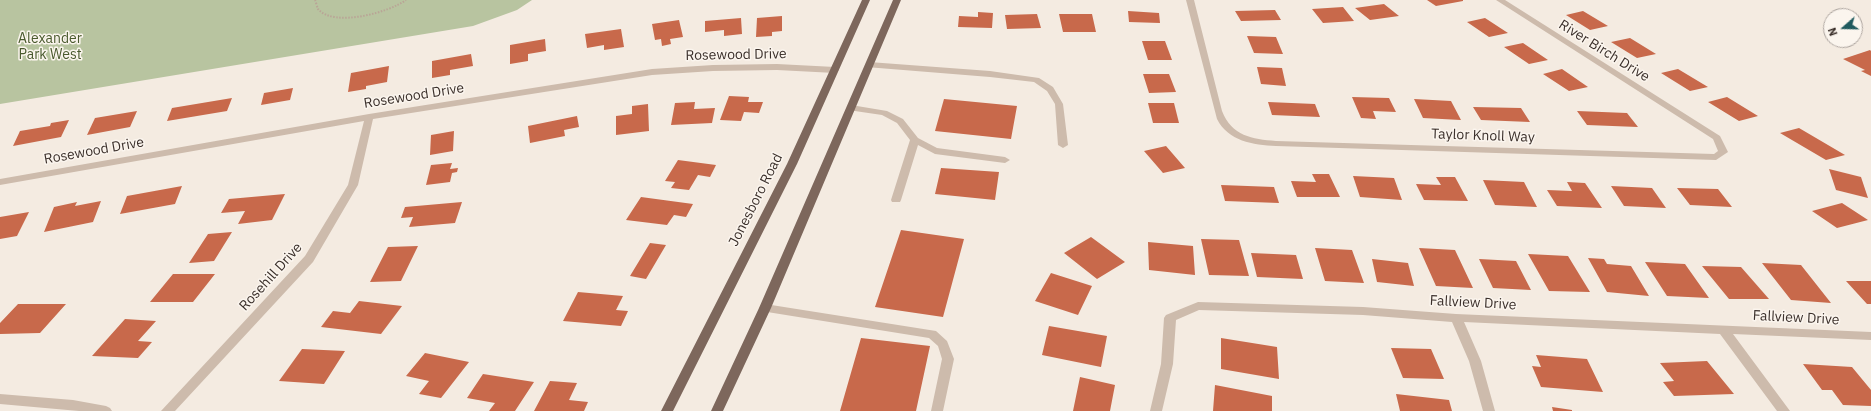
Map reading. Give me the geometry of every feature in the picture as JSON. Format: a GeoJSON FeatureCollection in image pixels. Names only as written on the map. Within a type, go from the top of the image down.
{"type":"FeatureCollection","features":[{"type":"Feature","properties":{"kind":"main road","name":"Jonesboro Road"},"geometry":{"type":"LineString","coordinates":[[667,411],[792,164],[866,0]]}},
{"type":"Feature","properties":{"kind":"main road"},"geometry":{"type":"LineString","coordinates":[[717,411],[765,308],[897,0]]}},
{"type":"Feature","properties":{"kind":"street","name":"Taylor Knoll Way"},"geometry":{"type":"LineString","coordinates":[[1190,0],[1217,107],[1225,126],[1244,139],[1257,142],[1716,157],[1723,152],[1717,138],[1695,123]]}},
{"type":"Feature","properties":{"kind":"street","name":"River Birch Drive"},"geometry":{"type":"LineString","coordinates":[[1500,0],[1695,123]]}},
{"type":"Feature","properties":{"kind":"street"},"geometry":{"type":"LineString","coordinates":[[870,65],[990,74],[1036,80],[1050,89],[1059,104],[1063,145]]}},
{"type":"Feature","properties":{"kind":"street","name":"Rosewood Drive"},"geometry":{"type":"LineString","coordinates":[[0,182],[369,118],[652,72],[713,68],[777,67],[835,70]]}},
{"type":"Feature","properties":{"kind":"street"},"geometry":{"type":"LineString","coordinates":[[851,108],[884,113],[900,121],[915,140],[935,151],[1005,160]]}},
{"type":"Feature","properties":{"kind":"street","name":"Rosehill Drive"},"geometry":{"type":"LineString","coordinates":[[167,411],[309,259],[353,185],[369,118]]}},
{"type":"Feature","properties":{"kind":"street"},"geometry":{"type":"LineString","coordinates":[[896,200],[915,140]]}},
{"type":"Feature","properties":{"kind":"street","name":"Fallview Drive"},"geometry":{"type":"LineString","coordinates":[[1156,411],[1166,364],[1170,318],[1198,306],[1363,311],[1456,318],[1871,336]]}},
{"type":"Feature","properties":{"kind":"street"},"geometry":{"type":"LineString","coordinates":[[765,308],[932,334],[944,344],[948,359],[937,411]]}},
{"type":"Feature","properties":{"kind":"street"},"geometry":{"type":"LineString","coordinates":[[1456,318],[1475,361],[1489,411]]}},
{"type":"Feature","properties":{"kind":"street"},"geometry":{"type":"LineString","coordinates":[[1724,329],[1784,411]]}},
{"type":"Feature","properties":{"kind":"street"},"geometry":{"type":"LineString","coordinates":[[0,399],[73,405],[106,411]]}},
{"type":"Feature","properties":{"kind":"path"},"geometry":{"type":"LineString","coordinates":[[315,0],[315,5],[320,11],[330,15],[358,17],[382,13],[402,5],[406,0]]}},
{"type":"Feature","properties":{"kind":"green space","name":"Alexander Park West"},"geometry":{"type":"Polygon","coordinates":[[[0,0],[532,0],[517,10],[473,26],[0,104],[0,0]]]}},
{"type":"Feature","properties":{"kind":"building"},"geometry":{"type":"Polygon","coordinates":[[[1427,0],[1463,0],[1463,1],[1436,6],[1427,0]]]}},
{"type":"Feature","properties":{"kind":"building"},"geometry":{"type":"Polygon","coordinates":[[[1384,4],[1399,16],[1370,20],[1355,8],[1384,4]]]}},
{"type":"Feature","properties":{"kind":"building"},"geometry":{"type":"Polygon","coordinates":[[[1343,7],[1354,21],[1323,23],[1312,9],[1343,7]]]}},
{"type":"Feature","properties":{"kind":"building"},"geometry":{"type":"Polygon","coordinates":[[[1275,10],[1281,20],[1241,21],[1235,11],[1275,10]]]}},
{"type":"Feature","properties":{"kind":"building"},"geometry":{"type":"Polygon","coordinates":[[[1128,11],[1159,13],[1160,23],[1129,22],[1128,11]]]}},
{"type":"Feature","properties":{"kind":"building"},"geometry":{"type":"Polygon","coordinates":[[[1583,11],[1608,26],[1590,30],[1566,15],[1583,11]]]}},
{"type":"Feature","properties":{"kind":"building"},"geometry":{"type":"Polygon","coordinates":[[[978,12],[993,13],[992,28],[958,27],[959,16],[978,17],[978,12]]]}},
{"type":"Feature","properties":{"kind":"building"},"geometry":{"type":"Polygon","coordinates":[[[1037,14],[1041,28],[1007,29],[1005,15],[1037,14]]]}},
{"type":"Feature","properties":{"kind":"building"},"geometry":{"type":"Polygon","coordinates":[[[1059,14],[1092,14],[1096,32],[1063,32],[1059,14]]]}},
{"type":"Feature","properties":{"kind":"building"},"geometry":{"type":"Polygon","coordinates":[[[782,16],[782,31],[772,32],[772,36],[756,37],[757,18],[782,16]]]}},
{"type":"Feature","properties":{"kind":"building"},"geometry":{"type":"Polygon","coordinates":[[[741,18],[742,34],[724,36],[724,30],[705,32],[705,21],[741,18]]]}},
{"type":"Feature","properties":{"kind":"building"},"geometry":{"type":"Polygon","coordinates":[[[1485,18],[1508,33],[1489,37],[1467,22],[1485,18]]]}},
{"type":"Feature","properties":{"kind":"building"},"geometry":{"type":"Polygon","coordinates":[[[679,20],[683,37],[670,39],[671,44],[662,46],[661,39],[655,40],[652,24],[679,20]]]}},
{"type":"Feature","properties":{"kind":"building"},"geometry":{"type":"Polygon","coordinates":[[[621,29],[624,47],[604,50],[604,45],[587,48],[585,34],[621,29]]]}},
{"type":"Feature","properties":{"kind":"building"},"geometry":{"type":"Polygon","coordinates":[[[1247,36],[1276,37],[1283,54],[1254,53],[1247,36]]]}},
{"type":"Feature","properties":{"kind":"building"},"geometry":{"type":"Polygon","coordinates":[[[1630,38],[1656,54],[1637,58],[1611,42],[1630,38]]]}},
{"type":"Feature","properties":{"kind":"building"},"geometry":{"type":"Polygon","coordinates":[[[545,39],[546,51],[528,54],[528,61],[510,64],[510,45],[545,39]]]}},
{"type":"Feature","properties":{"kind":"building"},"geometry":{"type":"Polygon","coordinates":[[[1142,41],[1165,41],[1172,60],[1148,60],[1142,41]]]}},
{"type":"Feature","properties":{"kind":"building"},"geometry":{"type":"Polygon","coordinates":[[[1523,43],[1548,60],[1529,64],[1504,47],[1523,43]]]}},
{"type":"Feature","properties":{"kind":"building"},"geometry":{"type":"Polygon","coordinates":[[[1870,50],[1871,76],[1861,71],[1865,70],[1843,59],[1870,50]]]}},
{"type":"Feature","properties":{"kind":"building"},"geometry":{"type":"Polygon","coordinates":[[[471,54],[473,66],[450,70],[450,75],[432,78],[432,61],[471,54]]]}},
{"type":"Feature","properties":{"kind":"building"},"geometry":{"type":"Polygon","coordinates":[[[389,66],[387,82],[366,86],[366,89],[348,92],[351,73],[389,66]]]}},
{"type":"Feature","properties":{"kind":"building"},"geometry":{"type":"Polygon","coordinates":[[[1257,67],[1282,68],[1286,86],[1261,84],[1257,67]]]}},
{"type":"Feature","properties":{"kind":"building"},"geometry":{"type":"Polygon","coordinates":[[[1562,69],[1588,87],[1569,91],[1543,74],[1562,69]]]}},
{"type":"Feature","properties":{"kind":"building"},"geometry":{"type":"Polygon","coordinates":[[[1678,69],[1708,87],[1690,91],[1661,73],[1678,69]]]}},
{"type":"Feature","properties":{"kind":"building"},"geometry":{"type":"Polygon","coordinates":[[[1143,74],[1169,74],[1176,92],[1149,93],[1143,74]]]}},
{"type":"Feature","properties":{"kind":"building"},"geometry":{"type":"Polygon","coordinates":[[[293,88],[290,100],[261,105],[264,93],[293,88]]]}},
{"type":"Feature","properties":{"kind":"building"},"geometry":{"type":"Polygon","coordinates":[[[729,96],[749,97],[748,102],[763,102],[759,113],[744,112],[741,121],[720,120],[729,96]]]}},
{"type":"Feature","properties":{"kind":"building"},"geometry":{"type":"Polygon","coordinates":[[[1352,97],[1389,98],[1396,112],[1373,111],[1376,119],[1361,118],[1352,97]]]}},
{"type":"Feature","properties":{"kind":"building"},"geometry":{"type":"Polygon","coordinates":[[[1727,97],[1758,116],[1739,121],[1708,102],[1727,97]]]}},
{"type":"Feature","properties":{"kind":"building"},"geometry":{"type":"Polygon","coordinates":[[[232,98],[227,111],[167,121],[172,108],[232,98]]]}},
{"type":"Feature","properties":{"kind":"building"},"geometry":{"type":"Polygon","coordinates":[[[944,99],[1017,106],[1011,139],[935,131],[944,99]]]}},
{"type":"Feature","properties":{"kind":"building"},"geometry":{"type":"Polygon","coordinates":[[[1414,99],[1451,101],[1461,120],[1423,118],[1414,99]]]}},
{"type":"Feature","properties":{"kind":"building"},"geometry":{"type":"Polygon","coordinates":[[[695,102],[694,109],[715,108],[712,123],[671,125],[675,103],[695,102]]]}},
{"type":"Feature","properties":{"kind":"building"},"geometry":{"type":"Polygon","coordinates":[[[1268,102],[1315,104],[1320,117],[1272,115],[1268,102]]]}},
{"type":"Feature","properties":{"kind":"building"},"geometry":{"type":"Polygon","coordinates":[[[1148,103],[1174,103],[1179,123],[1153,123],[1148,103]]]}},
{"type":"Feature","properties":{"kind":"building"},"geometry":{"type":"Polygon","coordinates":[[[648,104],[649,131],[616,135],[616,116],[632,114],[632,106],[648,104]]]}},
{"type":"Feature","properties":{"kind":"building"},"geometry":{"type":"Polygon","coordinates":[[[1473,107],[1521,108],[1530,122],[1481,120],[1473,107]]]}},
{"type":"Feature","properties":{"kind":"building"},"geometry":{"type":"Polygon","coordinates":[[[137,111],[130,127],[87,135],[95,118],[137,111]]]}},
{"type":"Feature","properties":{"kind":"building"},"geometry":{"type":"Polygon","coordinates":[[[1577,111],[1627,113],[1638,127],[1587,125],[1577,111]]]}},
{"type":"Feature","properties":{"kind":"building"},"geometry":{"type":"Polygon","coordinates":[[[577,116],[579,127],[564,130],[565,136],[530,143],[528,126],[577,116]]]}},
{"type":"Feature","properties":{"kind":"building"},"geometry":{"type":"Polygon","coordinates":[[[69,120],[61,137],[13,146],[20,131],[50,126],[51,123],[69,120]]]}},
{"type":"Feature","properties":{"kind":"building"},"geometry":{"type":"Polygon","coordinates":[[[1799,128],[1845,155],[1826,160],[1780,133],[1799,128]]]}},
{"type":"Feature","properties":{"kind":"building"},"geometry":{"type":"Polygon","coordinates":[[[454,131],[453,151],[430,155],[431,135],[454,131]]]}},
{"type":"Feature","properties":{"kind":"building"},"geometry":{"type":"Polygon","coordinates":[[[1166,146],[1185,168],[1163,173],[1144,151],[1166,146]]]}},
{"type":"Feature","properties":{"kind":"building"},"geometry":{"type":"Polygon","coordinates":[[[678,160],[716,165],[710,177],[698,175],[689,190],[671,188],[675,182],[665,181],[678,160]]]}},
{"type":"Feature","properties":{"kind":"building"},"geometry":{"type":"Polygon","coordinates":[[[452,163],[450,169],[458,168],[457,172],[452,173],[450,182],[426,185],[431,165],[452,163]]]}},
{"type":"Feature","properties":{"kind":"building"},"geometry":{"type":"Polygon","coordinates":[[[941,168],[999,172],[995,200],[935,194],[941,168]]]}},
{"type":"Feature","properties":{"kind":"building"},"geometry":{"type":"Polygon","coordinates":[[[1829,169],[1861,177],[1868,198],[1836,190],[1829,169]]]}},
{"type":"Feature","properties":{"kind":"building"},"geometry":{"type":"Polygon","coordinates":[[[1312,174],[1329,174],[1340,197],[1297,197],[1291,181],[1316,182],[1312,174]]]}},
{"type":"Feature","properties":{"kind":"building"},"geometry":{"type":"Polygon","coordinates":[[[1353,176],[1394,178],[1402,200],[1360,197],[1353,176]]]}},
{"type":"Feature","properties":{"kind":"building"},"geometry":{"type":"Polygon","coordinates":[[[1436,177],[1455,177],[1468,201],[1424,200],[1416,184],[1441,185],[1436,177]]]}},
{"type":"Feature","properties":{"kind":"building"},"geometry":{"type":"Polygon","coordinates":[[[1483,180],[1524,182],[1537,207],[1495,205],[1483,180]]]}},
{"type":"Feature","properties":{"kind":"building"},"geometry":{"type":"Polygon","coordinates":[[[1567,182],[1585,183],[1602,208],[1557,206],[1547,190],[1572,191],[1567,182]]]}},
{"type":"Feature","properties":{"kind":"building"},"geometry":{"type":"Polygon","coordinates":[[[1221,185],[1274,187],[1279,203],[1225,201],[1221,185]]]}},
{"type":"Feature","properties":{"kind":"building"},"geometry":{"type":"Polygon","coordinates":[[[182,186],[175,204],[120,214],[127,196],[182,186]]]}},
{"type":"Feature","properties":{"kind":"building"},"geometry":{"type":"Polygon","coordinates":[[[1611,186],[1652,188],[1666,208],[1624,206],[1611,186]]]}},
{"type":"Feature","properties":{"kind":"building"},"geometry":{"type":"Polygon","coordinates":[[[1677,188],[1718,189],[1732,207],[1690,205],[1677,188]]]}},
{"type":"Feature","properties":{"kind":"building"},"geometry":{"type":"Polygon","coordinates":[[[285,194],[272,220],[238,224],[245,211],[221,213],[229,199],[285,194]]]}},
{"type":"Feature","properties":{"kind":"building"},"geometry":{"type":"Polygon","coordinates":[[[641,197],[693,204],[686,217],[674,215],[667,225],[626,220],[641,197]]]}},
{"type":"Feature","properties":{"kind":"building"},"geometry":{"type":"Polygon","coordinates":[[[101,201],[93,222],[44,232],[54,207],[77,202],[75,206],[101,201]]]}},
{"type":"Feature","properties":{"kind":"building"},"geometry":{"type":"Polygon","coordinates":[[[462,202],[455,223],[409,227],[413,217],[401,218],[405,207],[462,202]]]}},
{"type":"Feature","properties":{"kind":"building"},"geometry":{"type":"Polygon","coordinates":[[[1842,203],[1868,220],[1837,228],[1812,211],[1842,203]]]}},
{"type":"Feature","properties":{"kind":"building"},"geometry":{"type":"Polygon","coordinates":[[[29,212],[17,236],[0,239],[0,217],[29,212]]]}},
{"type":"Feature","properties":{"kind":"building"},"geometry":{"type":"Polygon","coordinates":[[[901,230],[964,239],[943,317],[875,307],[901,230]]]}},
{"type":"Feature","properties":{"kind":"building"},"geometry":{"type":"Polygon","coordinates":[[[232,232],[214,261],[189,263],[208,234],[232,232]]]}},
{"type":"Feature","properties":{"kind":"building"},"geometry":{"type":"Polygon","coordinates":[[[1091,237],[1125,262],[1097,279],[1064,253],[1091,237]]]}},
{"type":"Feature","properties":{"kind":"building"},"geometry":{"type":"Polygon","coordinates":[[[1201,239],[1239,240],[1249,276],[1209,275],[1201,239]]]}},
{"type":"Feature","properties":{"kind":"building"},"geometry":{"type":"Polygon","coordinates":[[[1148,242],[1193,246],[1195,275],[1149,270],[1148,242]]]}},
{"type":"Feature","properties":{"kind":"building"},"geometry":{"type":"Polygon","coordinates":[[[650,243],[666,245],[646,279],[630,276],[650,243]]]}},
{"type":"Feature","properties":{"kind":"building"},"geometry":{"type":"Polygon","coordinates":[[[418,246],[401,281],[370,282],[388,247],[418,246]]]}},
{"type":"Feature","properties":{"kind":"building"},"geometry":{"type":"Polygon","coordinates":[[[1315,248],[1352,250],[1364,283],[1325,281],[1315,248]]]}},
{"type":"Feature","properties":{"kind":"building"},"geometry":{"type":"Polygon","coordinates":[[[1419,248],[1455,250],[1473,288],[1436,286],[1419,248]]]}},
{"type":"Feature","properties":{"kind":"building"},"geometry":{"type":"Polygon","coordinates":[[[1251,253],[1296,255],[1303,279],[1257,277],[1251,253]]]}},
{"type":"Feature","properties":{"kind":"building"},"geometry":{"type":"Polygon","coordinates":[[[1528,254],[1568,256],[1590,292],[1549,291],[1528,254]]]}},
{"type":"Feature","properties":{"kind":"building"},"geometry":{"type":"Polygon","coordinates":[[[1588,258],[1604,259],[1607,264],[1631,266],[1649,296],[1607,292],[1588,258]]]}},
{"type":"Feature","properties":{"kind":"building"},"geometry":{"type":"Polygon","coordinates":[[[1372,259],[1408,263],[1414,286],[1377,282],[1372,259]]]}},
{"type":"Feature","properties":{"kind":"building"},"geometry":{"type":"Polygon","coordinates":[[[1479,259],[1516,261],[1531,290],[1493,288],[1479,259]]]}},
{"type":"Feature","properties":{"kind":"building"},"geometry":{"type":"Polygon","coordinates":[[[1645,262],[1685,264],[1709,298],[1667,296],[1645,262]]]}},
{"type":"Feature","properties":{"kind":"building"},"geometry":{"type":"Polygon","coordinates":[[[1762,263],[1801,265],[1831,303],[1791,300],[1762,263]]]}},
{"type":"Feature","properties":{"kind":"building"},"geometry":{"type":"Polygon","coordinates":[[[1702,266],[1741,267],[1769,299],[1729,299],[1702,266]]]}},
{"type":"Feature","properties":{"kind":"building"},"geometry":{"type":"Polygon","coordinates":[[[1051,273],[1092,286],[1078,315],[1035,301],[1051,273]]]}},
{"type":"Feature","properties":{"kind":"building"},"geometry":{"type":"Polygon","coordinates":[[[173,274],[215,274],[193,302],[150,302],[173,274]]]}},
{"type":"Feature","properties":{"kind":"building"},"geometry":{"type":"Polygon","coordinates":[[[1846,281],[1871,281],[1871,304],[1867,304],[1846,281]]]}},
{"type":"Feature","properties":{"kind":"building"},"geometry":{"type":"Polygon","coordinates":[[[578,292],[623,296],[616,310],[628,311],[621,326],[563,321],[578,292]]]}},
{"type":"Feature","properties":{"kind":"building"},"geometry":{"type":"Polygon","coordinates":[[[359,301],[402,306],[381,334],[321,327],[333,311],[350,313],[359,301]]]}},
{"type":"Feature","properties":{"kind":"building"},"geometry":{"type":"Polygon","coordinates":[[[18,304],[66,304],[40,333],[0,334],[0,323],[18,304]]]}},
{"type":"Feature","properties":{"kind":"building"},"geometry":{"type":"Polygon","coordinates":[[[125,319],[156,321],[138,341],[152,342],[138,358],[92,356],[125,319]]]}},
{"type":"Feature","properties":{"kind":"building"},"geometry":{"type":"Polygon","coordinates":[[[1049,326],[1107,336],[1101,367],[1042,355],[1049,326]]]}},
{"type":"Feature","properties":{"kind":"building"},"geometry":{"type":"Polygon","coordinates":[[[861,338],[930,346],[916,411],[840,411],[861,338]]]}},
{"type":"Feature","properties":{"kind":"building"},"geometry":{"type":"Polygon","coordinates":[[[1221,338],[1277,347],[1279,379],[1221,369],[1221,338]]]}},
{"type":"Feature","properties":{"kind":"building"},"geometry":{"type":"Polygon","coordinates":[[[1391,348],[1431,349],[1444,379],[1403,378],[1391,348]]]}},
{"type":"Feature","properties":{"kind":"building"},"geometry":{"type":"Polygon","coordinates":[[[302,349],[345,351],[324,384],[279,381],[302,349]]]}},
{"type":"Feature","properties":{"kind":"building"},"geometry":{"type":"Polygon","coordinates":[[[425,353],[469,362],[441,398],[419,394],[429,381],[406,376],[425,353]]]}},
{"type":"Feature","properties":{"kind":"building"},"geometry":{"type":"Polygon","coordinates":[[[1536,355],[1587,359],[1603,392],[1541,387],[1532,366],[1541,367],[1536,355]]]}},
{"type":"Feature","properties":{"kind":"building"},"geometry":{"type":"Polygon","coordinates":[[[1707,361],[1734,394],[1674,396],[1663,382],[1674,381],[1660,363],[1707,361]]]}},
{"type":"Feature","properties":{"kind":"building"},"geometry":{"type":"Polygon","coordinates":[[[1803,364],[1852,367],[1871,390],[1871,406],[1843,405],[1832,390],[1822,390],[1803,364]]]}},
{"type":"Feature","properties":{"kind":"building"},"geometry":{"type":"Polygon","coordinates":[[[483,374],[534,382],[515,411],[489,411],[495,403],[467,398],[483,374]]]}},
{"type":"Feature","properties":{"kind":"building"},"geometry":{"type":"Polygon","coordinates":[[[1080,377],[1115,385],[1110,411],[1073,411],[1080,377]]]}},
{"type":"Feature","properties":{"kind":"building"},"geometry":{"type":"Polygon","coordinates":[[[550,381],[577,383],[569,400],[588,402],[584,411],[534,411],[550,381]]]}},
{"type":"Feature","properties":{"kind":"building"},"geometry":{"type":"Polygon","coordinates":[[[1215,385],[1272,396],[1272,411],[1213,411],[1215,385]]]}},
{"type":"Feature","properties":{"kind":"building"},"geometry":{"type":"Polygon","coordinates":[[[1396,394],[1449,400],[1452,411],[1400,411],[1396,394]]]}},
{"type":"Feature","properties":{"kind":"building"},"geometry":{"type":"Polygon","coordinates":[[[1552,407],[1572,410],[1572,411],[1553,411],[1552,407]]]}}]}
